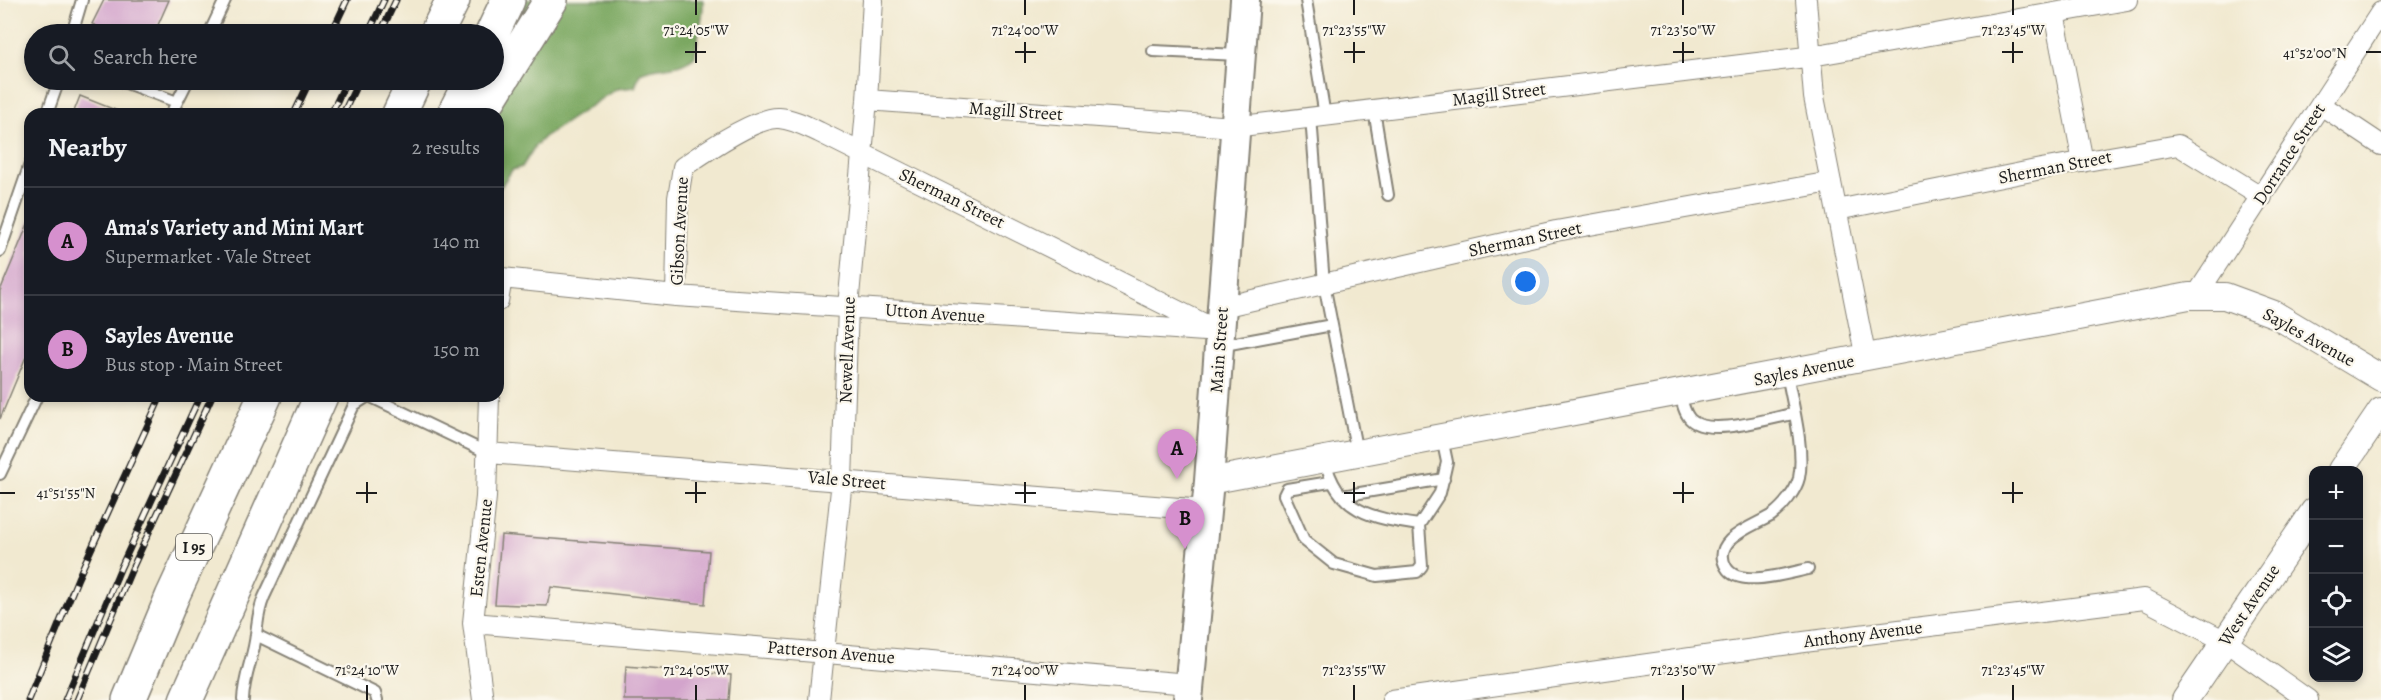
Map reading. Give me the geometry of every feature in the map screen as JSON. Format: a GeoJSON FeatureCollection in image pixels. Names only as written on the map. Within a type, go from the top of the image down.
{"type":"FeatureCollection","features":[{"type":"Feature","properties":{"kind":"highway"},"geometry":{"type":"LineString","coordinates":[[441,24],[453,0]]}},
{"type":"Feature","properties":{"kind":"highway"},"geometry":{"type":"LineString","coordinates":[[497,24],[508,0]]}},
{"type":"Feature","properties":{"kind":"highway"},"geometry":{"type":"LineString","coordinates":[[504,75],[551,0]]}},
{"type":"Feature","properties":{"kind":"highway"},"geometry":{"type":"LineString","coordinates":[[402,108],[410,90]]}},
{"type":"Feature","properties":{"kind":"highway"},"geometry":{"type":"LineString","coordinates":[[457,108],[466,90]]}},
{"type":"Feature","properties":{"kind":"highway"},"geometry":{"type":"LineString","coordinates":[[484,108],[495,90]]}},
{"type":"Feature","properties":{"kind":"highway","name":"I 95"},"geometry":{"type":"LineString","coordinates":[[129,700],[181,576],[262,402]]}},
{"type":"Feature","properties":{"kind":"highway"},"geometry":{"type":"LineString","coordinates":[[186,700],[318,402]]}},
{"type":"Feature","properties":{"kind":"main road","name":"Main Street"},"geometry":{"type":"LineString","coordinates":[[1189,692],[1209,481],[1245,0]]}},
{"type":"Feature","properties":{"kind":"street","name":"Newell Avenue"},"geometry":{"type":"LineString","coordinates":[[819,700],[822,650],[842,480],[848,307],[867,100],[873,0]]}},
{"type":"Feature","properties":{"kind":"street"},"geometry":{"type":"LineString","coordinates":[[1806,0],[1814,97],[1866,359]]}},
{"type":"Feature","properties":{"kind":"street","name":"Magill Street"},"geometry":{"type":"LineString","coordinates":[[867,100],[1234,127],[1812,56],[2127,0]]}},
{"type":"Feature","properties":{"kind":"street","name":"Dorrance Street"},"geometry":{"type":"LineString","coordinates":[[2196,296],[2381,12]]}},
{"type":"Feature","properties":{"kind":"street"},"geometry":{"type":"LineString","coordinates":[[2054,13],[2083,162]]}},
{"type":"Feature","properties":{"kind":"street"},"geometry":{"type":"LineString","coordinates":[[2321,105],[2381,145]]}},
{"type":"Feature","properties":{"kind":"street","name":"Sherman Street"},"geometry":{"type":"LineString","coordinates":[[683,167],[714,145],[776,118],[789,119],[1220,328],[1324,284],[1556,231],[1831,182]]}},
{"type":"Feature","properties":{"kind":"street","name":"Sherman Street"},"geometry":{"type":"LineString","coordinates":[[1837,210],[2178,145],[2262,197]]}},
{"type":"Feature","properties":{"kind":"street","name":"Gibson Avenue"},"geometry":{"type":"LineString","coordinates":[[676,296],[678,198],[683,167]]}},
{"type":"Feature","properties":{"kind":"street","name":"Utton Avenue"},"geometry":{"type":"LineString","coordinates":[[504,278],[676,296],[1220,328]]}},
{"type":"Feature","properties":{"kind":"street","name":"Sayles Avenue"},"geometry":{"type":"LineString","coordinates":[[1209,481],[1327,471],[1357,454],[2196,296],[2225,296],[2274,314],[2381,378]]}},
{"type":"Feature","properties":{"kind":"street","name":"Esten Avenue"},"geometry":{"type":"LineString","coordinates":[[483,700],[473,622],[488,453],[489,402]]}},
{"type":"Feature","properties":{"kind":"street"},"geometry":{"type":"LineString","coordinates":[[2344,466],[2381,411]]}},
{"type":"Feature","properties":{"kind":"street","name":"Vale Street"},"geometry":{"type":"LineString","coordinates":[[488,453],[1205,510]]}},
{"type":"Feature","properties":{"kind":"street","name":"West Avenue"},"geometry":{"type":"LineString","coordinates":[[2185,700],[2309,517]]}},
{"type":"Feature","properties":{"kind":"street","name":"Anthony Avenue"},"geometry":{"type":"LineString","coordinates":[[1392,700],[1804,642],[2144,599],[2225,641],[2308,700]]}},
{"type":"Feature","properties":{"kind":"street","name":"Patterson Avenue"},"geometry":{"type":"LineString","coordinates":[[473,622],[822,650],[1189,692]]}},
{"type":"Feature","properties":{"kind":"lane"},"geometry":{"type":"LineString","coordinates":[[75,24],[82,0]]}},
{"type":"Feature","properties":{"kind":"lane"},"geometry":{"type":"LineString","coordinates":[[214,24],[225,0]]}},
{"type":"Feature","properties":{"kind":"lane"},"geometry":{"type":"LineString","coordinates":[[1306,0],[1318,116],[1324,284],[1357,454]]}},
{"type":"Feature","properties":{"kind":"lane"},"geometry":{"type":"LineString","coordinates":[[1153,51],[1240,55]]}},
{"type":"Feature","properties":{"kind":"lane"},"geometry":{"type":"LineString","coordinates":[[49,108],[55,90]]}},
{"type":"Feature","properties":{"kind":"lane"},"geometry":{"type":"LineString","coordinates":[[145,90],[177,102]]}},
{"type":"Feature","properties":{"kind":"lane"},"geometry":{"type":"LineString","coordinates":[[174,108],[183,90]]}},
{"type":"Feature","properties":{"kind":"lane"},"geometry":{"type":"LineString","coordinates":[[1374,110],[1388,195]]}},
{"type":"Feature","properties":{"kind":"lane"},"geometry":{"type":"LineString","coordinates":[[0,251],[24,181]]}},
{"type":"Feature","properties":{"kind":"lane"},"geometry":{"type":"LineString","coordinates":[[1220,328],[1332,325]]}},
{"type":"Feature","properties":{"kind":"lane"},"geometry":{"type":"LineString","coordinates":[[1787,373],[1800,457],[1798,480],[1791,495],[1773,514],[1734,535],[1724,550],[1723,560],[1727,569],[1734,575],[1748,580],[1808,569]]}},
{"type":"Feature","properties":{"kind":"lane"},"geometry":{"type":"LineString","coordinates":[[1680,393],[1684,410],[1691,420],[1714,429],[1793,414]]}},
{"type":"Feature","properties":{"kind":"lane"},"geometry":{"type":"LineString","coordinates":[[0,474],[34,402]]}},
{"type":"Feature","properties":{"kind":"lane"},"geometry":{"type":"LineString","coordinates":[[243,700],[244,677],[256,635],[256,618],[264,597],[331,452],[354,405],[359,402]]}},
{"type":"Feature","properties":{"kind":"lane"},"geometry":{"type":"LineString","coordinates":[[381,402],[488,453]]}},
{"type":"Feature","properties":{"kind":"lane"},"geometry":{"type":"LineString","coordinates":[[1419,525],[1363,513],[1342,496],[1327,471],[1287,489],[1284,495],[1304,540],[1334,564],[1377,576],[1417,572],[1422,566],[1419,525],[1440,493],[1444,479],[1447,462],[1442,438]]}},
{"type":"Feature","properties":{"kind":"lane"},"geometry":{"type":"LineString","coordinates":[[1342,496],[1444,479]]}},
{"type":"Feature","properties":{"kind":"lane"},"geometry":{"type":"LineString","coordinates":[[256,635],[375,693],[377,700]]}},
{"type":"Feature","properties":{"kind":"green space"},"geometry":{"type":"Polygon","coordinates":[[[507,0],[703,0],[695,56],[681,64],[640,73],[635,87],[616,89],[544,137],[535,146],[522,167],[512,170],[504,182],[504,108],[497,108],[495,90],[504,90],[504,24],[498,24],[507,0]]]}},
{"type":"Feature","properties":{"kind":"building"},"geometry":{"type":"Polygon","coordinates":[[[104,0],[169,0],[158,24],[92,24],[104,0]]]}},
{"type":"Feature","properties":{"kind":"building"},"geometry":{"type":"Polygon","coordinates":[[[80,96],[110,108],[75,108],[80,96]]]}},
{"type":"Feature","properties":{"kind":"building"},"geometry":{"type":"Polygon","coordinates":[[[24,233],[24,361],[0,419],[0,291],[24,233]]]}},
{"type":"Feature","properties":{"kind":"building"},"geometry":{"type":"Polygon","coordinates":[[[501,535],[709,551],[705,604],[551,587],[547,606],[495,604],[501,535]]]}},
{"type":"Feature","properties":{"kind":"building"},"geometry":{"type":"Polygon","coordinates":[[[626,666],[731,675],[729,700],[624,700],[626,666]]]}},
{"type":"Feature","properties":{"kind":"railway"},"geometry":{"type":"LineString","coordinates":[[336,24],[347,0]]}},
{"type":"Feature","properties":{"kind":"railway"},"geometry":{"type":"LineString","coordinates":[[373,24],[384,0]]}},
{"type":"Feature","properties":{"kind":"railway"},"geometry":{"type":"LineString","coordinates":[[385,24],[396,0]]}},
{"type":"Feature","properties":{"kind":"railway"},"geometry":{"type":"LineString","coordinates":[[297,108],[305,90]]}},
{"type":"Feature","properties":{"kind":"railway"},"geometry":{"type":"LineString","coordinates":[[334,108],[342,90]]}},
{"type":"Feature","properties":{"kind":"railway"},"geometry":{"type":"LineString","coordinates":[[346,108],[354,90]]}},
{"type":"Feature","properties":{"kind":"railway"},"geometry":{"type":"LineString","coordinates":[[28,700],[78,578],[158,402]]}},
{"type":"Feature","properties":{"kind":"railway"},"geometry":{"type":"LineString","coordinates":[[65,700],[121,567],[197,402]]}},
{"type":"Feature","properties":{"kind":"railway"},"geometry":{"type":"LineString","coordinates":[[77,700],[131,571],[209,402]]}},
{"type":"Feature","properties":{"kind":"place","name":"Ama's Variety and Mini Mart"},"geometry":{"type":"Point","coordinates":[1177,479]}},
{"type":"Feature","properties":{"kind":"place","name":"Sayles Avenue"},"geometry":{"type":"Point","coordinates":[1185,549]}}]}
